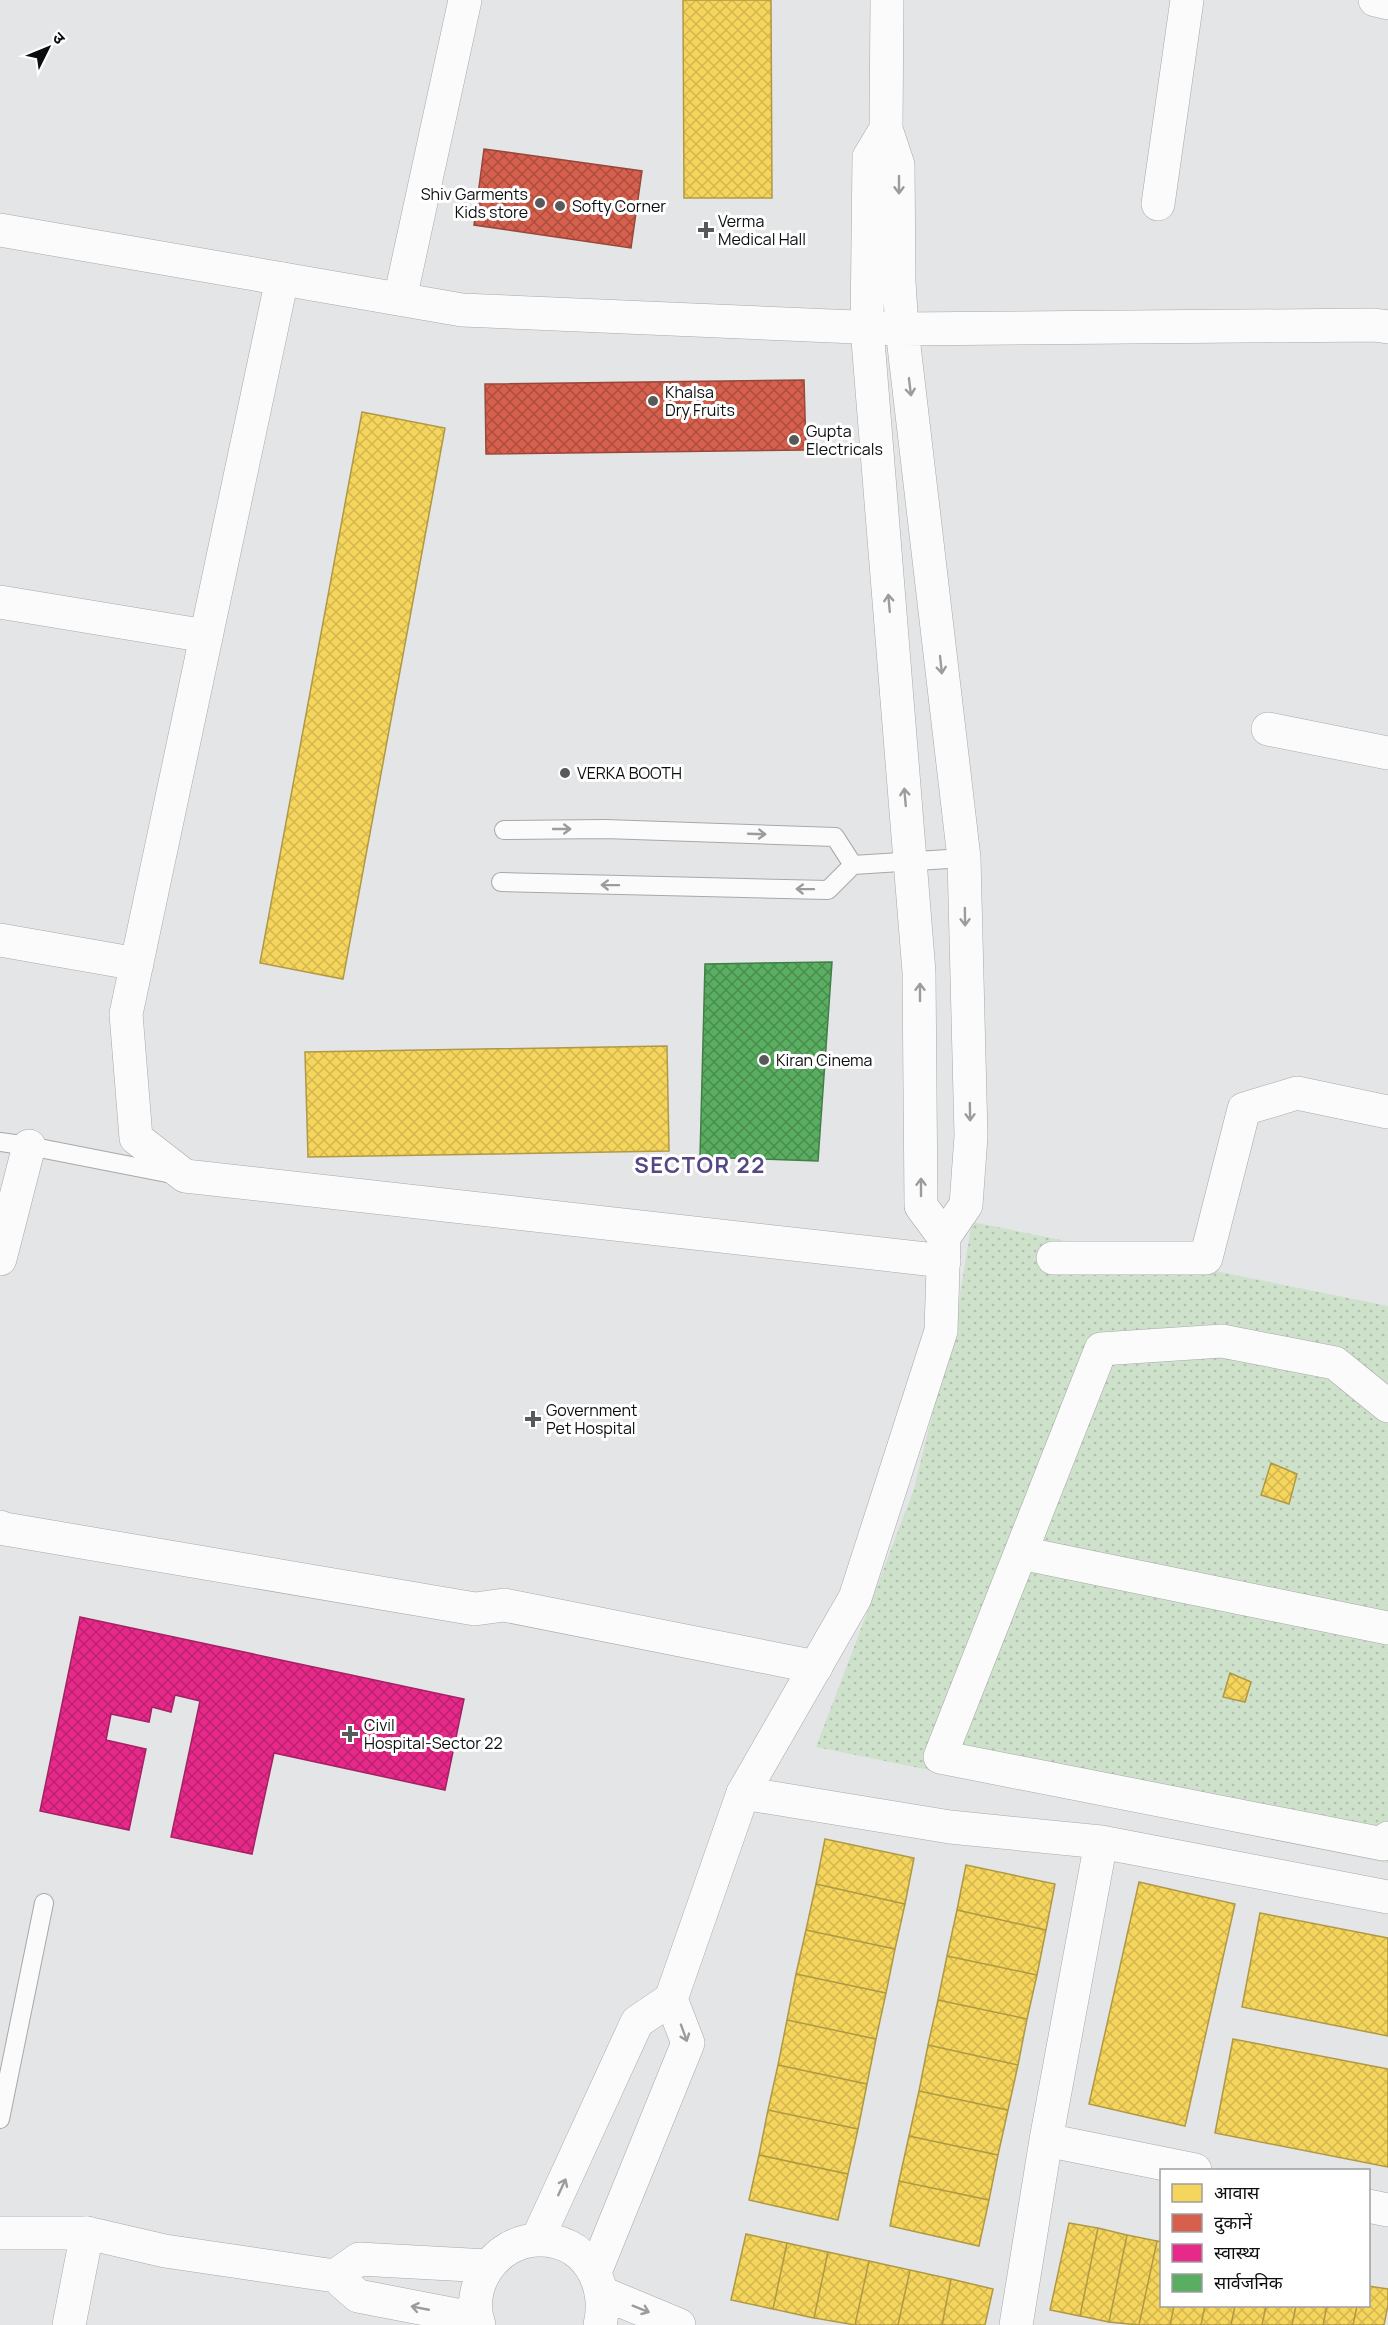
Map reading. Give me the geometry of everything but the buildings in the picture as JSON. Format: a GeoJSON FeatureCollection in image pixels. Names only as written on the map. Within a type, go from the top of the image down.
{"type":"FeatureCollection","features":[{"type":"Feature","properties":{"kind":"street"},"geometry":{"type":"LineString","coordinates":[[400,299],[465,0]]}},
{"type":"Feature","properties":{"kind":"street"},"geometry":{"type":"LineString","coordinates":[[537,2240],[637,2022],[671,1999],[743,1793],[855,1598],[941,1331],[944,1249],[966,1205],[971,1136],[964,858],[902,329],[899,282],[898,165],[886,129],[887,0]]}},
{"type":"Feature","properties":{"kind":"street"},"geometry":{"type":"LineString","coordinates":[[1158,204],[1187,0]]}},
{"type":"Feature","properties":{"kind":"street"},"geometry":{"type":"LineString","coordinates":[[1375,0],[1388,3]]}},
{"type":"Feature","properties":{"kind":"street"},"geometry":{"type":"LineString","coordinates":[[886,129],[869,157],[867,328],[919,972],[921,1206],[944,1249]]}},
{"type":"Feature","properties":{"kind":"street"},"geometry":{"type":"LineString","coordinates":[[0,230],[462,310],[902,329],[1374,325],[1388,327]]}},
{"type":"Feature","properties":{"kind":"street"},"geometry":{"type":"LineString","coordinates":[[282,279],[126,1014],[136,1138],[185,1176],[944,1249]]}},
{"type":"Feature","properties":{"kind":"street"},"geometry":{"type":"LineString","coordinates":[[0,603],[206,636]]}},
{"type":"Feature","properties":{"kind":"street"},"geometry":{"type":"LineString","coordinates":[[1268,729],[1388,753]]}},
{"type":"Feature","properties":{"kind":"street"},"geometry":{"type":"LineString","coordinates":[[0,940],[137,964]]}},
{"type":"Feature","properties":{"kind":"street"},"geometry":{"type":"LineString","coordinates":[[1053,1258],[1206,1258],[1244,1109],[1298,1093],[1388,1112]]}},
{"type":"Feature","properties":{"kind":"street"},"geometry":{"type":"LineString","coordinates":[[0,1259],[14,1144]]}},
{"type":"Feature","properties":{"kind":"street"},"geometry":{"type":"LineString","coordinates":[[1388,1406],[1335,1363],[1222,1341],[1101,1349],[940,1757],[1383,1844],[1388,1838]]}},
{"type":"Feature","properties":{"kind":"street"},"geometry":{"type":"LineString","coordinates":[[0,1527],[475,1608],[504,1605],[816,1667]]}},
{"type":"Feature","properties":{"kind":"street"},"geometry":{"type":"LineString","coordinates":[[1020,1553],[1388,1628]]}},
{"type":"Feature","properties":{"kind":"street"},"geometry":{"type":"LineString","coordinates":[[743,1793],[950,1827],[1101,1842],[1388,1897]]}},
{"type":"Feature","properties":{"kind":"street"},"geometry":{"type":"LineString","coordinates":[[1016,2325],[1046,2140],[1101,1842]]}},
{"type":"Feature","properties":{"kind":"street"},"geometry":{"type":"LineString","coordinates":[[599,2297],[688,2043],[671,1999]]}},
{"type":"Feature","properties":{"kind":"street"},"geometry":{"type":"LineString","coordinates":[[1046,2140],[1190,2169]]}},
{"type":"Feature","properties":{"kind":"street"},"geometry":{"type":"LineString","coordinates":[[1370,2206],[1388,2210]]}},
{"type":"Feature","properties":{"kind":"street"},"geometry":{"type":"LineString","coordinates":[[0,2233],[87,2233],[165,2251],[336,2276],[358,2296],[478,2322],[475,2301],[479,2282],[488,2266],[502,2252],[518,2244],[537,2240],[554,2242],[570,2248],[585,2258],[599,2297]]}},
{"type":"Feature","properties":{"kind":"street"},"geometry":{"type":"LineString","coordinates":[[69,2325],[87,2233]]}},
{"type":"Feature","properties":{"kind":"street"},"geometry":{"type":"LineString","coordinates":[[336,2276],[359,2259],[488,2266]]}},
{"type":"Feature","properties":{"kind":"street"},"geometry":{"type":"LineString","coordinates":[[599,2297],[679,2325]]}},
{"type":"Feature","properties":{"kind":"lane"},"geometry":{"type":"LineString","coordinates":[[504,830],[605,829],[835,837],[853,865]]}},
{"type":"Feature","properties":{"kind":"lane"},"geometry":{"type":"LineString","coordinates":[[501,882],[828,890],[853,865],[964,858]]}},
{"type":"Feature","properties":{"kind":"lane"},"geometry":{"type":"LineString","coordinates":[[14,1144],[185,1176]]}},
{"type":"Feature","properties":{"kind":"lane"},"geometry":{"type":"LineString","coordinates":[[0,2119],[44,1903]]}},
{"type":"Feature","properties":{"kind":"green space"},"geometry":{"type":"Polygon","coordinates":[[[972,1222],[1388,1306],[1388,1863],[816,1747],[914,1489],[956,1318],[972,1222]]]}},
{"type":"Feature","properties":{"kind":"place","name":"Shiv Garments Kids store"},"geometry":{"type":"Point","coordinates":[540,203]}},
{"type":"Feature","properties":{"kind":"place","name":"Softy Corner"},"geometry":{"type":"Point","coordinates":[560,206]}},
{"type":"Feature","properties":{"kind":"place","name":"Verma Medical Hall"},"geometry":{"type":"Point","coordinates":[706,230]}},
{"type":"Feature","properties":{"kind":"place","name":"Khalsa Dry Fruits"},"geometry":{"type":"Point","coordinates":[653,401]}},
{"type":"Feature","properties":{"kind":"place","name":"Gupta Electricals"},"geometry":{"type":"Point","coordinates":[794,440]}},
{"type":"Feature","properties":{"kind":"place","name":"VERKA BOOTH"},"geometry":{"type":"Point","coordinates":[565,773]}},
{"type":"Feature","properties":{"kind":"place","name":"Kiran Cinema"},"geometry":{"type":"Point","coordinates":[764,1060]}},
{"type":"Feature","properties":{"kind":"place","name":"Government Pet Hospital"},"geometry":{"type":"Point","coordinates":[533,1419]}},
{"type":"Feature","properties":{"kind":"place","name":"Civil Hospital-Sector 22"},"geometry":{"type":"Point","coordinates":[350,1734]}},
{"type":"Feature","properties":{"kind":"district","name":"SECTOR 22"},"geometry":{"type":"Point","coordinates":[700,1165]}}]}
